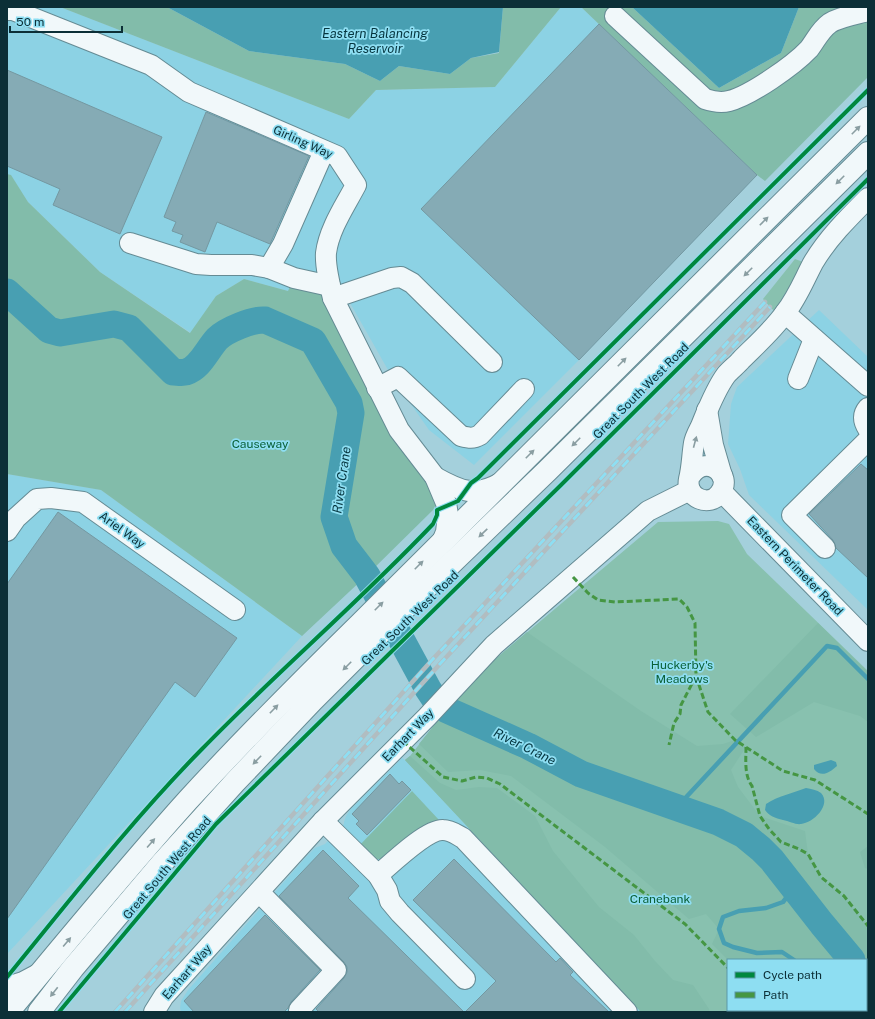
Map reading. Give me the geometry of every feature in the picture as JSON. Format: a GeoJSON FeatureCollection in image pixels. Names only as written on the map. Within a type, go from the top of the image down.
{"type":"FeatureCollection","features":[{"type":"Feature","properties":{"kind":"highway","name":"Great South West Road"},"geometry":{"type":"LineString","coordinates":[[39,1012],[78,962],[162,863],[308,706],[368,631],[396,588],[868,118]]}},
{"type":"Feature","properties":{"kind":"highway","name":"Great South West Road"},"geometry":{"type":"LineString","coordinates":[[8,1012],[188,800],[299,684],[368,631],[406,607],[548,471],[868,153]]}},
{"type":"Feature","properties":{"kind":"street","name":"Girling Way"},"geometry":{"type":"LineString","coordinates":[[7,10],[13,10],[151,65],[189,92],[337,156],[356,185],[333,230],[326,254],[332,292],[377,388],[399,430],[435,477],[447,506],[448,515],[446,532],[442,542]]}},
{"type":"Feature","properties":{"kind":"street"},"geometry":{"type":"LineString","coordinates":[[615,16],[705,99],[716,103],[742,97],[792,64],[809,48],[823,28],[831,22],[868,11]]}},
{"type":"Feature","properties":{"kind":"street"},"geometry":{"type":"LineString","coordinates":[[269,268],[283,244],[324,151]]}},
{"type":"Feature","properties":{"kind":"street"},"geometry":{"type":"LineString","coordinates":[[707,410],[712,445],[722,484],[714,499],[708,501],[697,498],[690,483],[694,442],[707,410],[713,397],[726,375],[771,330],[785,313],[803,286],[822,249],[868,198]]}},
{"type":"Feature","properties":{"kind":"street"},"geometry":{"type":"LineString","coordinates":[[130,243],[196,264],[252,265],[269,268],[332,292],[380,283],[392,278],[401,277],[412,283],[492,362]]}},
{"type":"Feature","properties":{"kind":"street"},"geometry":{"type":"LineString","coordinates":[[785,313],[868,386]]}},
{"type":"Feature","properties":{"kind":"street"},"geometry":{"type":"LineString","coordinates":[[798,379],[814,338]]}},
{"type":"Feature","properties":{"kind":"street"},"geometry":{"type":"LineString","coordinates":[[377,388],[398,377],[462,436],[468,438],[474,438],[480,435],[524,389]]}},
{"type":"Feature","properties":{"kind":"street"},"geometry":{"type":"LineString","coordinates":[[868,408],[864,413],[864,422],[868,428]]}},
{"type":"Feature","properties":{"kind":"street"},"geometry":{"type":"LineString","coordinates":[[825,548],[792,515],[868,440]]}},
{"type":"Feature","properties":{"kind":"street","name":"Earhart Way"},"geometry":{"type":"LineString","coordinates":[[154,1012],[164,996],[323,821],[427,717],[454,686],[494,645],[648,511],[690,483],[698,467],[709,466],[719,471],[722,484]]}},
{"type":"Feature","properties":{"kind":"street","name":"Girling Way"},"geometry":{"type":"LineString","coordinates":[[435,477],[449,485],[466,491],[479,492],[503,482]]}},
{"type":"Feature","properties":{"kind":"street","name":"Eastern Perimeter Road"},"geometry":{"type":"LineString","coordinates":[[722,484],[868,641]]}},
{"type":"Feature","properties":{"kind":"street","name":"Ariel Way"},"geometry":{"type":"LineString","coordinates":[[7,531],[16,518],[37,499],[51,498],[83,502],[235,610]]}},
{"type":"Feature","properties":{"kind":"street"},"geometry":{"type":"LineString","coordinates":[[323,821],[378,875],[387,890],[390,901],[400,913],[466,979]]}},
{"type":"Feature","properties":{"kind":"street"},"geometry":{"type":"LineString","coordinates":[[378,875],[418,841],[432,832],[442,830],[451,832],[463,838],[627,1012]]}},
{"type":"Feature","properties":{"kind":"street"},"geometry":{"type":"LineString","coordinates":[[259,892],[336,970],[298,1010],[301,1012]]}},
{"type":"Feature","properties":{"kind":"street"},"geometry":{"type":"LineString","coordinates":[[7,987],[22,982],[42,972]]}},
{"type":"Feature","properties":{"kind":"shaded area"},"geometry":{"type":"Polygon","coordinates":[[[7,7],[60,7],[349,119],[376,90],[495,87],[561,7],[581,7],[757,175],[579,360],[474,465],[429,430],[392,377],[345,294],[288,291],[244,279],[216,296],[191,333],[100,272],[28,202],[11,176],[7,174],[7,7]]]}},
{"type":"Feature","properties":{"kind":"shaded area"},"geometry":{"type":"Polygon","coordinates":[[[819,310],[868,357],[868,610],[749,495],[740,469],[728,444],[731,404],[737,387],[819,310]]]}},
{"type":"Feature","properties":{"kind":"shaded area"},"geometry":{"type":"Polygon","coordinates":[[[7,474],[101,490],[302,636],[7,954],[7,474]]]}},
{"type":"Feature","properties":{"kind":"shaded area"},"geometry":{"type":"Polygon","coordinates":[[[402,758],[641,1012],[181,1012],[181,1001],[188,990],[306,857],[315,848],[325,844],[344,824],[346,816],[350,810],[402,758]]]}},
{"type":"Feature","properties":{"kind":"green space"},"geometry":{"type":"Polygon","coordinates":[[[60,7],[167,7],[249,51],[345,64],[380,81],[399,66],[450,74],[471,58],[499,53],[503,7],[561,7],[495,87],[376,90],[349,119],[60,7]]]}},
{"type":"Feature","properties":{"kind":"green space"},"geometry":{"type":"Polygon","coordinates":[[[581,7],[632,7],[719,88],[781,53],[799,7],[868,7],[868,77],[765,181],[581,7]]]}},
{"type":"Feature","properties":{"kind":"green space","name":"Causeway"},"geometry":{"type":"Polygon","coordinates":[[[7,174],[11,175],[28,202],[100,272],[190,333],[216,296],[244,279],[288,291],[294,278],[330,286],[442,493],[433,510],[302,636],[101,490],[7,474],[7,174]]]}},
{"type":"Feature","properties":{"kind":"green space"},"geometry":{"type":"Polygon","coordinates":[[[795,259],[803,262],[774,311],[763,299],[795,259]]]}},
{"type":"Feature","properties":{"kind":"green space","name":"Huckerby's Meadows"},"geometry":{"type":"Polygon","coordinates":[[[718,521],[729,524],[747,554],[868,671],[868,1012],[641,1012],[405,760],[410,756],[451,704],[486,667],[658,522],[718,521]]]}},
{"type":"Feature","properties":{"kind":"green space"},"geometry":{"type":"Polygon","coordinates":[[[818,623],[868,672],[868,722],[860,716],[814,702],[756,737],[730,714],[818,623]]]}},
{"type":"Feature","properties":{"kind":"green space"},"geometry":{"type":"Polygon","coordinates":[[[527,632],[641,711],[697,746],[723,744],[735,740],[746,747],[731,770],[738,787],[760,816],[805,831],[808,854],[821,877],[844,896],[868,926],[868,1012],[769,1012],[867,1011],[867,959],[727,959],[712,944],[719,929],[706,914],[689,919],[605,847],[511,776],[480,770],[448,772],[419,744],[451,704],[486,667],[527,632]]]}},
{"type":"Feature","properties":{"kind":"green space"},"geometry":{"type":"Polygon","coordinates":[[[410,756],[440,783],[456,790],[479,787],[497,788],[535,816],[553,851],[599,907],[634,935],[673,980],[693,985],[710,1012],[641,1012],[405,760],[410,756]]]}},
{"type":"Feature","properties":{"kind":"green space"},"geometry":{"type":"Polygon","coordinates":[[[412,791],[439,820],[429,825],[390,858],[369,860],[357,848],[412,791]]]}},
{"type":"Feature","properties":{"kind":"green space"},"geometry":{"type":"Polygon","coordinates":[[[868,846],[868,869],[865,868],[860,852],[868,846]]]}},
{"type":"Feature","properties":{"kind":"water","name":"Eastern Balancing Reservoir"},"geometry":{"type":"Polygon","coordinates":[[[167,7],[503,7],[499,52],[471,58],[450,74],[399,66],[380,81],[345,64],[249,51],[167,7]]]}},
{"type":"Feature","properties":{"kind":"water"},"geometry":{"type":"Polygon","coordinates":[[[632,7],[799,7],[781,53],[719,88],[632,7]]]}},
{"type":"Feature","properties":{"kind":"water"},"geometry":{"type":"Polygon","coordinates":[[[831,760],[836,762],[837,766],[831,771],[822,774],[814,769],[814,765],[831,760]]]}},
{"type":"Feature","properties":{"kind":"water"},"geometry":{"type":"Polygon","coordinates":[[[806,788],[821,793],[824,798],[824,803],[820,813],[806,823],[799,824],[777,818],[768,814],[765,810],[766,804],[771,801],[806,788]]]}},
{"type":"Feature","properties":{"kind":"building"},"geometry":{"type":"Polygon","coordinates":[[[599,24],[757,175],[579,360],[421,209],[599,24]]]}},
{"type":"Feature","properties":{"kind":"building"},"geometry":{"type":"Polygon","coordinates":[[[7,70],[162,137],[120,234],[53,205],[60,189],[7,166],[7,70]]]}},
{"type":"Feature","properties":{"kind":"building"},"geometry":{"type":"Polygon","coordinates":[[[206,112],[309,156],[270,244],[217,222],[205,252],[180,242],[183,235],[172,231],[176,222],[164,217],[206,112]]]}},
{"type":"Feature","properties":{"kind":"building"},"geometry":{"type":"Polygon","coordinates":[[[861,464],[868,470],[868,578],[836,548],[833,540],[809,514],[861,464]]]}},
{"type":"Feature","properties":{"kind":"building"},"geometry":{"type":"Polygon","coordinates":[[[58,512],[237,638],[195,697],[175,682],[7,919],[7,584],[58,512]]]}},
{"type":"Feature","properties":{"kind":"building"},"geometry":{"type":"Polygon","coordinates":[[[390,774],[399,784],[402,781],[411,790],[367,835],[356,824],[359,821],[352,814],[390,774]]]}},
{"type":"Feature","properties":{"kind":"building"},"geometry":{"type":"Polygon","coordinates":[[[323,850],[359,886],[348,898],[464,1012],[319,1012],[316,1009],[344,978],[347,972],[347,967],[344,962],[279,896],[323,850]]]}},
{"type":"Feature","properties":{"kind":"building"},"geometry":{"type":"Polygon","coordinates":[[[454,859],[556,962],[560,958],[573,972],[570,975],[609,1012],[465,1012],[496,981],[413,900],[454,859]]]}},
{"type":"Feature","properties":{"kind":"building"},"geometry":{"type":"Polygon","coordinates":[[[265,915],[320,970],[284,1012],[194,1012],[184,1001],[265,915]]]}},
{"type":"Feature","properties":{"kind":"waterway","name":"River Crane"},"geometry":{"type":"LineString","coordinates":[[7,292],[49,330],[60,333],[114,324],[129,328],[173,372],[184,372],[191,370],[199,363],[217,339],[233,329],[254,321],[265,320],[313,341],[349,403],[351,413],[334,517],[344,546],[367,576],[428,689],[436,701],[447,710],[528,746],[581,774],[718,822],[744,835],[772,860],[851,959]]}},
{"type":"Feature","properties":{"kind":"waterway"},"geometry":{"type":"LineString","coordinates":[[676,808],[827,646],[837,648],[868,679]]}},
{"type":"Feature","properties":{"kind":"waterway","name":"River Crane"},"geometry":{"type":"LineString","coordinates":[[792,959],[782,952],[757,953],[733,947],[724,943],[719,929],[723,917],[739,911],[766,908],[783,902],[794,888]]}},
{"type":"Feature","properties":{"kind":"railway"},"geometry":{"type":"LineString","coordinates":[[115,1012],[433,659],[765,302]]}},
{"type":"Feature","properties":{"kind":"railway"},"geometry":{"type":"LineString","coordinates":[[125,1012],[439,665],[770,307]]}},
{"type":"Feature","properties":{"kind":"marked path"},"geometry":{"type":"LineString","coordinates":[[573,577],[588,593],[598,600],[615,602],[679,599],[687,607],[695,623],[696,676],[681,705],[680,714],[674,723],[669,745]]}},
{"type":"Feature","properties":{"kind":"marked path"},"geometry":{"type":"LineString","coordinates":[[696,676],[708,712],[735,740],[783,771],[815,780],[868,814]]}},
{"type":"Feature","properties":{"kind":"marked path"},"geometry":{"type":"LineString","coordinates":[[403,741],[443,777],[462,781],[476,777],[487,778],[500,784],[685,924],[727,967]]}},
{"type":"Feature","properties":{"kind":"marked path"},"geometry":{"type":"LineString","coordinates":[[746,747],[746,762],[749,782],[752,786],[760,816],[781,842],[808,854],[821,877],[844,896],[868,926]]}},
{"type":"Feature","properties":{"kind":"cycle path"},"geometry":{"type":"LineString","coordinates":[[7,977],[126,832],[176,776],[230,720],[405,553],[433,524],[437,515],[437,510],[458,501],[471,483],[478,478],[868,90]]}},
{"type":"Feature","properties":{"kind":"cycle path"},"geometry":{"type":"LineString","coordinates":[[59,1012],[216,824],[561,485],[868,179]]}},
{"type":"Feature","properties":{"kind":"park label","name":"Cranebank"},"geometry":{"type":"Point","coordinates":[660,899]}}]}
